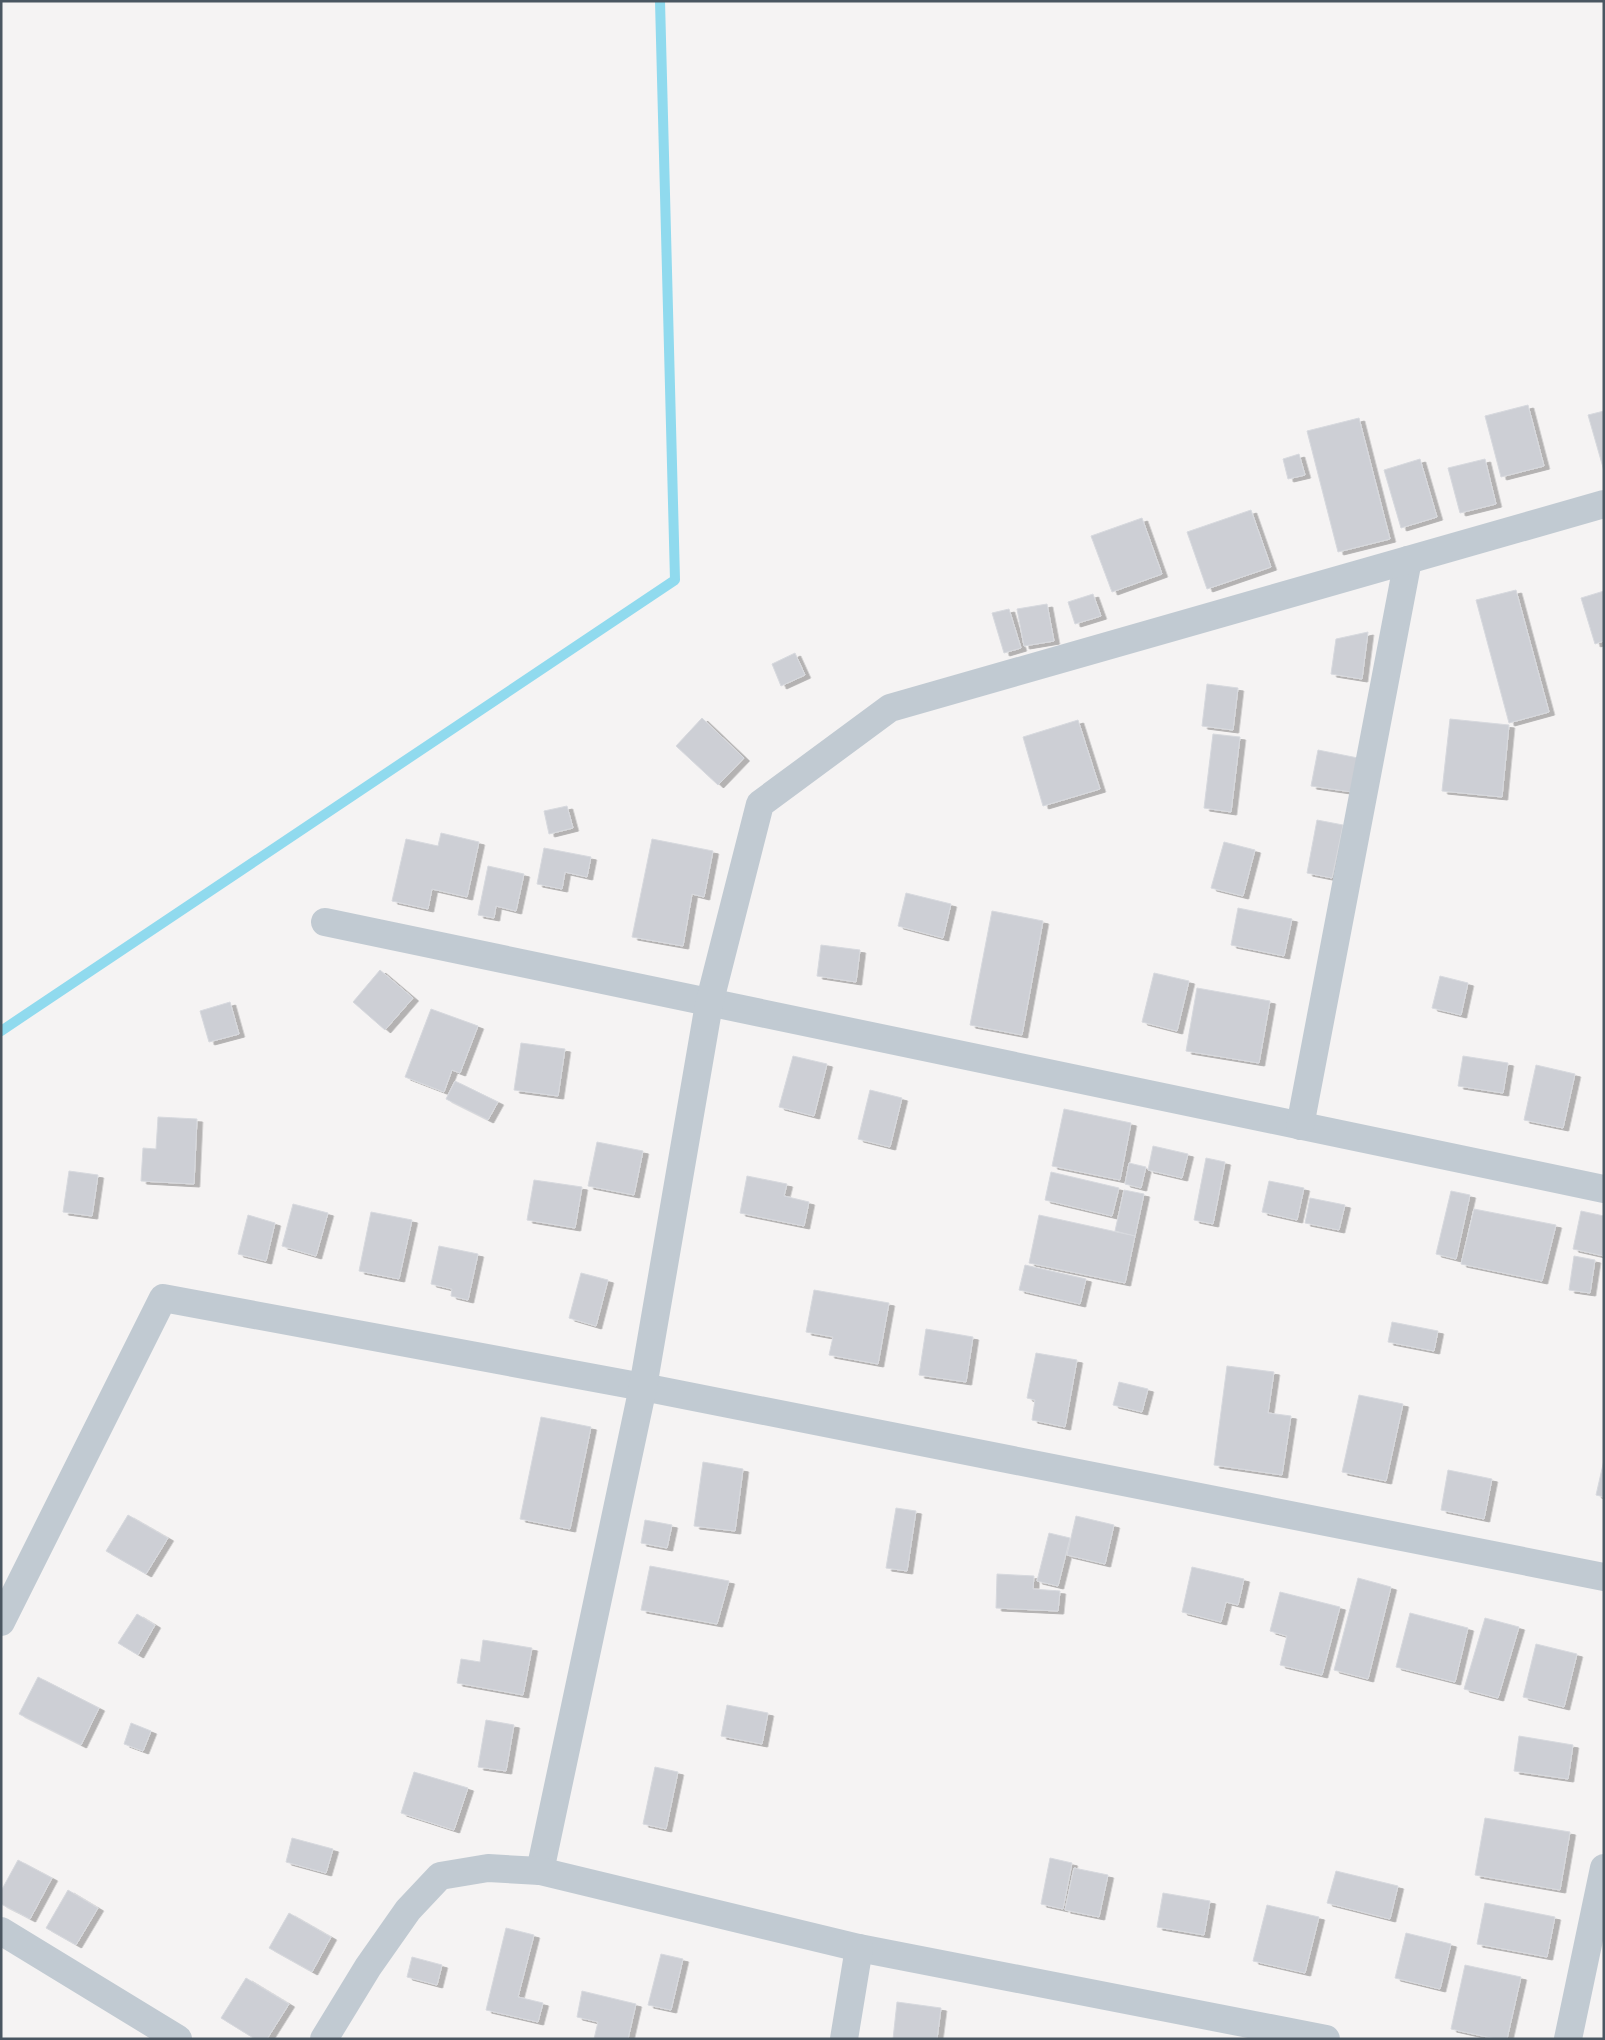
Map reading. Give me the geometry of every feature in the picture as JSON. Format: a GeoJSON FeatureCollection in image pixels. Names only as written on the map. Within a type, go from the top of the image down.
{"type":"FeatureCollection","features":[{"type":"Feature","properties":{"kind":"street"},"geometry":{"type":"LineString","coordinates":[[540,1871],[643,1387],[709,1004],[760,804],[890,708],[1604,504]]}},
{"type":"Feature","properties":{"kind":"street"},"geometry":{"type":"LineString","coordinates":[[1300,1126],[1408,560]]}},
{"type":"Feature","properties":{"kind":"street"},"geometry":{"type":"LineString","coordinates":[[325,922],[709,1004],[1604,1189]]}},
{"type":"Feature","properties":{"kind":"street"},"geometry":{"type":"LineString","coordinates":[[1,1622],[163,1298],[643,1387],[1604,1578]]}},
{"type":"Feature","properties":{"kind":"street"},"geometry":{"type":"LineString","coordinates":[[324,2039],[368,1967],[408,1910],[440,1876],[488,1868],[540,1871],[859,1948],[1326,2039]]}},
{"type":"Feature","properties":{"kind":"street"},"geometry":{"type":"LineString","coordinates":[[1568,2039],[1604,1868]]}},
{"type":"Feature","properties":{"kind":"street"},"geometry":{"type":"LineString","coordinates":[[1,1931],[178,2039]]}},
{"type":"Feature","properties":{"kind":"street"},"geometry":{"type":"LineString","coordinates":[[844,2039],[859,1948]]}},
{"type":"Feature","properties":{"kind":"building"},"geometry":{"type":"Polygon","coordinates":[[[1528,405],[1544,466],[1501,477],[1485,416],[1528,405]]]}},
{"type":"Feature","properties":{"kind":"building"},"geometry":{"type":"Polygon","coordinates":[[[1604,411],[1604,471],[1588,415],[1604,411]]]}},
{"type":"Feature","properties":{"kind":"building"},"geometry":{"type":"Polygon","coordinates":[[[1359,418],[1390,539],[1338,552],[1307,431],[1359,418]]]}},
{"type":"Feature","properties":{"kind":"building"},"geometry":{"type":"Polygon","coordinates":[[[1299,454],[1305,475],[1288,479],[1283,459],[1299,454]]]}},
{"type":"Feature","properties":{"kind":"building"},"geometry":{"type":"Polygon","coordinates":[[[1420,459],[1437,517],[1401,528],[1384,470],[1420,459]]]}},
{"type":"Feature","properties":{"kind":"building"},"geometry":{"type":"Polygon","coordinates":[[[1485,459],[1496,504],[1460,513],[1448,468],[1485,459]]]}},
{"type":"Feature","properties":{"kind":"building"},"geometry":{"type":"Polygon","coordinates":[[[1251,510],[1271,567],[1207,589],[1187,532],[1251,510]]]}},
{"type":"Feature","properties":{"kind":"building"},"geometry":{"type":"Polygon","coordinates":[[[1142,518],[1162,574],[1112,592],[1091,536],[1142,518]]]}},
{"type":"Feature","properties":{"kind":"building"},"geometry":{"type":"Polygon","coordinates":[[[1516,590],[1549,712],[1509,723],[1476,600],[1516,590]]]}},
{"type":"Feature","properties":{"kind":"building"},"geometry":{"type":"Polygon","coordinates":[[[1604,591],[1604,641],[1595,644],[1581,598],[1604,591]]]}},
{"type":"Feature","properties":{"kind":"building"},"geometry":{"type":"Polygon","coordinates":[[[1093,594],[1101,616],[1075,624],[1068,602],[1093,594]]]}},
{"type":"Feature","properties":{"kind":"building"},"geometry":{"type":"Polygon","coordinates":[[[1047,604],[1054,641],[1024,646],[1017,609],[1047,604]]]}},
{"type":"Feature","properties":{"kind":"building"},"geometry":{"type":"Polygon","coordinates":[[[1009,609],[1021,648],[1004,653],[992,613],[1009,609]]]}},
{"type":"Feature","properties":{"kind":"building"},"geometry":{"type":"Polygon","coordinates":[[[1368,632],[1362,679],[1331,674],[1336,639],[1368,632]]]}},
{"type":"Feature","properties":{"kind":"building"},"geometry":{"type":"Polygon","coordinates":[[[795,653],[805,675],[781,686],[772,664],[795,653]]]}},
{"type":"Feature","properties":{"kind":"building"},"geometry":{"type":"Polygon","coordinates":[[[1207,684],[1238,688],[1233,730],[1202,726],[1207,684]]]}},
{"type":"Feature","properties":{"kind":"building"},"geometry":{"type":"Polygon","coordinates":[[[702,718],[744,758],[718,785],[676,746],[702,718]]]}},
{"type":"Feature","properties":{"kind":"building"},"geometry":{"type":"Polygon","coordinates":[[[1450,719],[1509,725],[1502,797],[1442,791],[1450,719]]]}},
{"type":"Feature","properties":{"kind":"building"},"geometry":{"type":"Polygon","coordinates":[[[1078,720],[1100,789],[1043,806],[1023,737],[1078,720]]]}},
{"type":"Feature","properties":{"kind":"building"},"geometry":{"type":"Polygon","coordinates":[[[1213,734],[1240,737],[1231,812],[1204,808],[1213,734]]]}},
{"type":"Feature","properties":{"kind":"building"},"geometry":{"type":"Polygon","coordinates":[[[1318,750],[1358,758],[1352,792],[1311,786],[1318,750]]]}},
{"type":"Feature","properties":{"kind":"building"},"geometry":{"type":"Polygon","coordinates":[[[567,806],[573,828],[549,834],[544,811],[567,806]]]}},
{"type":"Feature","properties":{"kind":"building"},"geometry":{"type":"Polygon","coordinates":[[[1317,820],[1343,825],[1332,878],[1307,873],[1317,820]]]}},
{"type":"Feature","properties":{"kind":"building"},"geometry":{"type":"Polygon","coordinates":[[[441,833],[479,842],[467,897],[432,889],[428,909],[392,901],[406,839],[438,846],[441,833]]]}},
{"type":"Feature","properties":{"kind":"building"},"geometry":{"type":"Polygon","coordinates":[[[652,839],[713,851],[704,897],[692,894],[683,946],[632,937],[652,839]]]}},
{"type":"Feature","properties":{"kind":"building"},"geometry":{"type":"Polygon","coordinates":[[[1224,842],[1255,850],[1243,896],[1211,888],[1224,842]]]}},
{"type":"Feature","properties":{"kind":"building"},"geometry":{"type":"Polygon","coordinates":[[[544,848],[591,857],[587,877],[565,872],[562,889],[537,884],[544,848]]]}},
{"type":"Feature","properties":{"kind":"building"},"geometry":{"type":"Polygon","coordinates":[[[488,866],[524,874],[516,911],[496,906],[494,918],[478,915],[488,866]]]}},
{"type":"Feature","properties":{"kind":"building"},"geometry":{"type":"Polygon","coordinates":[[[906,893],[951,904],[943,938],[898,926],[906,893]]]}},
{"type":"Feature","properties":{"kind":"building"},"geometry":{"type":"Polygon","coordinates":[[[1238,908],[1292,919],[1284,956],[1231,945],[1238,908]]]}},
{"type":"Feature","properties":{"kind":"building"},"geometry":{"type":"Polygon","coordinates":[[[992,911],[1043,921],[1022,1035],[970,1025],[992,911]]]}},
{"type":"Feature","properties":{"kind":"building"},"geometry":{"type":"Polygon","coordinates":[[[821,945],[860,950],[856,982],[817,976],[821,945]]]}},
{"type":"Feature","properties":{"kind":"building"},"geometry":{"type":"Polygon","coordinates":[[[380,970],[413,998],[385,1030],[353,1002],[380,970]]]}},
{"type":"Feature","properties":{"kind":"building"},"geometry":{"type":"Polygon","coordinates":[[[1154,973],[1189,981],[1177,1031],[1142,1022],[1154,973]]]}},
{"type":"Feature","properties":{"kind":"building"},"geometry":{"type":"Polygon","coordinates":[[[1440,976],[1468,983],[1461,1015],[1432,1008],[1440,976]]]}},
{"type":"Feature","properties":{"kind":"building"},"geometry":{"type":"Polygon","coordinates":[[[1197,988],[1270,1001],[1259,1063],[1186,1051],[1197,988]]]}},
{"type":"Feature","properties":{"kind":"building"},"geometry":{"type":"Polygon","coordinates":[[[230,1002],[239,1034],[209,1042],[200,1011],[230,1002]]]}},
{"type":"Feature","properties":{"kind":"building"},"geometry":{"type":"Polygon","coordinates":[[[431,1009],[478,1026],[460,1073],[452,1070],[444,1092],[405,1077],[431,1009]]]}},
{"type":"Feature","properties":{"kind":"building"},"geometry":{"type":"Polygon","coordinates":[[[521,1043],[565,1049],[558,1096],[514,1090],[521,1043]]]}},
{"type":"Feature","properties":{"kind":"building"},"geometry":{"type":"Polygon","coordinates":[[[793,1056],[827,1064],[814,1116],[779,1107],[793,1056]]]}},
{"type":"Feature","properties":{"kind":"building"},"geometry":{"type":"Polygon","coordinates":[[[1463,1056],[1508,1063],[1503,1093],[1458,1086],[1463,1056]]]}},
{"type":"Feature","properties":{"kind":"building"},"geometry":{"type":"Polygon","coordinates":[[[1536,1065],[1575,1074],[1563,1128],[1524,1120],[1536,1065]]]}},
{"type":"Feature","properties":{"kind":"building"},"geometry":{"type":"Polygon","coordinates":[[[455,1081],[498,1102],[488,1120],[446,1099],[455,1081]]]}},
{"type":"Feature","properties":{"kind":"building"},"geometry":{"type":"Polygon","coordinates":[[[870,1090],[902,1098],[890,1147],[858,1139],[870,1090]]]}},
{"type":"Feature","properties":{"kind":"building"},"geometry":{"type":"Polygon","coordinates":[[[1064,1109],[1131,1123],[1120,1180],[1052,1166],[1064,1109]]]}},
{"type":"Feature","properties":{"kind":"building"},"geometry":{"type":"Polygon","coordinates":[[[158,1117],[197,1119],[194,1184],[141,1181],[143,1148],[156,1149],[158,1117]]]}},
{"type":"Feature","properties":{"kind":"building"},"geometry":{"type":"Polygon","coordinates":[[[597,1142],[643,1151],[634,1195],[588,1186],[597,1142]]]}},
{"type":"Feature","properties":{"kind":"building"},"geometry":{"type":"Polygon","coordinates":[[[1153,1146],[1188,1154],[1182,1178],[1148,1170],[1153,1146]]]}},
{"type":"Feature","properties":{"kind":"building"},"geometry":{"type":"Polygon","coordinates":[[[1206,1158],[1225,1162],[1213,1224],[1194,1220],[1206,1158]]]}},
{"type":"Feature","properties":{"kind":"building"},"geometry":{"type":"Polygon","coordinates":[[[1129,1163],[1146,1167],[1141,1188],[1125,1184],[1129,1163]]]}},
{"type":"Feature","properties":{"kind":"building"},"geometry":{"type":"Polygon","coordinates":[[[69,1171],[98,1175],[92,1216],[63,1212],[69,1171]]]}},
{"type":"Feature","properties":{"kind":"building"},"geometry":{"type":"Polygon","coordinates":[[[1051,1172],[1119,1188],[1112,1216],[1045,1200],[1051,1172]]]}},
{"type":"Feature","properties":{"kind":"building"},"geometry":{"type":"Polygon","coordinates":[[[747,1176],[787,1184],[784,1196],[809,1202],[804,1226],[740,1213],[747,1176]]]}},
{"type":"Feature","properties":{"kind":"building"},"geometry":{"type":"Polygon","coordinates":[[[534,1180],[582,1187],[575,1228],[527,1220],[534,1180]]]}},
{"type":"Feature","properties":{"kind":"building"},"geometry":{"type":"Polygon","coordinates":[[[1269,1181],[1304,1188],[1297,1220],[1262,1212],[1269,1181]]]}},
{"type":"Feature","properties":{"kind":"building"},"geometry":{"type":"Polygon","coordinates":[[[1124,1190],[1144,1194],[1135,1236],[1115,1231],[1124,1190]]]}},
{"type":"Feature","properties":{"kind":"building"},"geometry":{"type":"Polygon","coordinates":[[[1451,1191],[1470,1195],[1456,1259],[1436,1254],[1451,1191]]]}},
{"type":"Feature","properties":{"kind":"building"},"geometry":{"type":"Polygon","coordinates":[[[1310,1198],[1345,1205],[1339,1230],[1305,1223],[1310,1198]]]}},
{"type":"Feature","properties":{"kind":"building"},"geometry":{"type":"Polygon","coordinates":[[[293,1204],[328,1213],[316,1256],[282,1246],[293,1204]]]}},
{"type":"Feature","properties":{"kind":"building"},"geometry":{"type":"Polygon","coordinates":[[[1474,1209],[1556,1225],[1542,1281],[1461,1264],[1474,1209]]]}},
{"type":"Feature","properties":{"kind":"building"},"geometry":{"type":"Polygon","coordinates":[[[1581,1211],[1604,1216],[1604,1256],[1573,1249],[1581,1211]]]}},
{"type":"Feature","properties":{"kind":"building"},"geometry":{"type":"Polygon","coordinates":[[[371,1212],[412,1220],[399,1279],[359,1271],[371,1212]]]}},
{"type":"Feature","properties":{"kind":"building"},"geometry":{"type":"Polygon","coordinates":[[[248,1215],[275,1223],[266,1261],[238,1254],[248,1215]]]}},
{"type":"Feature","properties":{"kind":"building"},"geometry":{"type":"Polygon","coordinates":[[[1039,1215],[1135,1236],[1125,1283],[1029,1263],[1039,1215]]]}},
{"type":"Feature","properties":{"kind":"building"},"geometry":{"type":"Polygon","coordinates":[[[439,1246],[478,1254],[468,1300],[451,1296],[452,1289],[431,1284],[439,1246]]]}},
{"type":"Feature","properties":{"kind":"building"},"geometry":{"type":"Polygon","coordinates":[[[1574,1256],[1595,1260],[1590,1293],[1569,1290],[1574,1256]]]}},
{"type":"Feature","properties":{"kind":"building"},"geometry":{"type":"Polygon","coordinates":[[[1025,1265],[1086,1279],[1080,1304],[1019,1290],[1025,1265]]]}},
{"type":"Feature","properties":{"kind":"building"},"geometry":{"type":"Polygon","coordinates":[[[581,1273],[608,1280],[596,1326],[569,1318],[581,1273]]]}},
{"type":"Feature","properties":{"kind":"building"},"geometry":{"type":"Polygon","coordinates":[[[814,1290],[889,1303],[878,1364],[829,1355],[833,1337],[806,1332],[814,1290]]]}},
{"type":"Feature","properties":{"kind":"building"},"geometry":{"type":"Polygon","coordinates":[[[1392,1322],[1438,1331],[1434,1351],[1388,1342],[1392,1322]]]}},
{"type":"Feature","properties":{"kind":"building"},"geometry":{"type":"Polygon","coordinates":[[[926,1329],[973,1337],[966,1382],[919,1375],[926,1329]]]}},
{"type":"Feature","properties":{"kind":"building"},"geometry":{"type":"Polygon","coordinates":[[[1036,1353],[1077,1360],[1065,1427],[1032,1420],[1035,1400],[1027,1398],[1036,1353]]]}},
{"type":"Feature","properties":{"kind":"building"},"geometry":{"type":"Polygon","coordinates":[[[1227,1366],[1274,1372],[1268,1413],[1291,1416],[1282,1475],[1214,1465],[1227,1366]]]}},
{"type":"Feature","properties":{"kind":"building"},"geometry":{"type":"Polygon","coordinates":[[[1119,1382],[1148,1389],[1142,1412],[1113,1405],[1119,1382]]]}},
{"type":"Feature","properties":{"kind":"building"},"geometry":{"type":"Polygon","coordinates":[[[1359,1395],[1403,1404],[1386,1481],[1342,1472],[1359,1395]]]}},
{"type":"Feature","properties":{"kind":"building"},"geometry":{"type":"Polygon","coordinates":[[[541,1417],[591,1427],[570,1529],[520,1519],[541,1417]]]}},
{"type":"Feature","properties":{"kind":"building"},"geometry":{"type":"Polygon","coordinates":[[[1604,1460],[1604,1497],[1596,1495],[1604,1460]]]}},
{"type":"Feature","properties":{"kind":"building"},"geometry":{"type":"Polygon","coordinates":[[[703,1462],[743,1469],[735,1531],[694,1526],[703,1462]]]}},
{"type":"Feature","properties":{"kind":"building"},"geometry":{"type":"Polygon","coordinates":[[[1448,1470],[1492,1479],[1484,1519],[1441,1510],[1448,1470]]]}},
{"type":"Feature","properties":{"kind":"building"},"geometry":{"type":"Polygon","coordinates":[[[896,1508],[916,1511],[907,1571],[886,1568],[896,1508]]]}},
{"type":"Feature","properties":{"kind":"building"},"geometry":{"type":"Polygon","coordinates":[[[128,1515],[168,1538],[146,1574],[106,1551],[128,1515]]]}},
{"type":"Feature","properties":{"kind":"building"},"geometry":{"type":"Polygon","coordinates":[[[1076,1516],[1114,1525],[1105,1564],[1067,1555],[1076,1516]]]}},
{"type":"Feature","properties":{"kind":"building"},"geometry":{"type":"Polygon","coordinates":[[[645,1520],[672,1525],[667,1548],[641,1543],[645,1520]]]}},
{"type":"Feature","properties":{"kind":"building"},"geometry":{"type":"Polygon","coordinates":[[[1049,1533],[1070,1538],[1058,1586],[1037,1581],[1049,1533]]]}},
{"type":"Feature","properties":{"kind":"building"},"geometry":{"type":"Polygon","coordinates":[[[650,1566],[729,1581],[717,1624],[641,1610],[650,1566]]]}},
{"type":"Feature","properties":{"kind":"building"},"geometry":{"type":"Polygon","coordinates":[[[1192,1567],[1244,1579],[1238,1605],[1226,1602],[1221,1622],[1182,1612],[1192,1567]]]}},
{"type":"Feature","properties":{"kind":"building"},"geometry":{"type":"Polygon","coordinates":[[[997,1574],[1034,1576],[1033,1589],[1060,1591],[1058,1611],[996,1608],[997,1574]]]}},
{"type":"Feature","properties":{"kind":"building"},"geometry":{"type":"Polygon","coordinates":[[[1358,1578],[1391,1587],[1368,1679],[1334,1670],[1358,1578]]]}},
{"type":"Feature","properties":{"kind":"building"},"geometry":{"type":"Polygon","coordinates":[[[1280,1592],[1340,1607],[1322,1675],[1280,1665],[1287,1636],[1270,1631],[1280,1592]]]}},
{"type":"Feature","properties":{"kind":"building"},"geometry":{"type":"Polygon","coordinates":[[[1410,1613],[1468,1628],[1455,1682],[1396,1667],[1410,1613]]]}},
{"type":"Feature","properties":{"kind":"building"},"geometry":{"type":"Polygon","coordinates":[[[137,1614],[155,1625],[138,1655],[118,1643],[137,1614]]]}},
{"type":"Feature","properties":{"kind":"building"},"geometry":{"type":"Polygon","coordinates":[[[1485,1618],[1519,1627],[1498,1698],[1464,1689],[1485,1618]]]}},
{"type":"Feature","properties":{"kind":"building"},"geometry":{"type":"Polygon","coordinates":[[[483,1640],[532,1648],[523,1695],[457,1683],[461,1659],[480,1662],[483,1640]]]}},
{"type":"Feature","properties":{"kind":"building"},"geometry":{"type":"Polygon","coordinates":[[[1536,1644],[1577,1654],[1564,1707],[1523,1697],[1536,1644]]]}},
{"type":"Feature","properties":{"kind":"building"},"geometry":{"type":"Polygon","coordinates":[[[38,1677],[99,1708],[81,1745],[19,1714],[38,1677]]]}},
{"type":"Feature","properties":{"kind":"building"},"geometry":{"type":"Polygon","coordinates":[[[727,1705],[768,1713],[762,1744],[721,1736],[727,1705]]]}},
{"type":"Feature","properties":{"kind":"building"},"geometry":{"type":"Polygon","coordinates":[[[486,1720],[514,1725],[506,1771],[478,1767],[486,1720]]]}},
{"type":"Feature","properties":{"kind":"building"},"geometry":{"type":"Polygon","coordinates":[[[131,1723],[151,1731],[143,1751],[124,1744],[131,1723]]]}},
{"type":"Feature","properties":{"kind":"building"},"geometry":{"type":"Polygon","coordinates":[[[1519,1736],[1573,1745],[1568,1779],[1514,1771],[1519,1736]]]}},
{"type":"Feature","properties":{"kind":"building"},"geometry":{"type":"Polygon","coordinates":[[[655,1767],[678,1772],[666,1829],[643,1824],[655,1767]]]}},
{"type":"Feature","properties":{"kind":"building"},"geometry":{"type":"Polygon","coordinates":[[[414,1772],[468,1788],[454,1830],[401,1813],[414,1772]]]}},
{"type":"Feature","properties":{"kind":"building"},"geometry":{"type":"Polygon","coordinates":[[[1485,1818],[1570,1832],[1560,1890],[1475,1875],[1485,1818]]]}},
{"type":"Feature","properties":{"kind":"building"},"geometry":{"type":"Polygon","coordinates":[[[292,1838],[333,1849],[326,1873],[286,1862],[292,1838]]]}},
{"type":"Feature","properties":{"kind":"building"},"geometry":{"type":"Polygon","coordinates":[[[1050,1858],[1072,1863],[1063,1909],[1041,1904],[1050,1858]]]}},
{"type":"Feature","properties":{"kind":"building"},"geometry":{"type":"Polygon","coordinates":[[[18,1860],[52,1878],[30,1919],[1,1904],[1,1891],[18,1860]]]}},
{"type":"Feature","properties":{"kind":"building"},"geometry":{"type":"Polygon","coordinates":[[[1074,1868],[1108,1875],[1099,1917],[1065,1910],[1074,1868]]]}},
{"type":"Feature","properties":{"kind":"building"},"geometry":{"type":"Polygon","coordinates":[[[1336,1871],[1398,1886],[1390,1919],[1327,1903],[1336,1871]]]}},
{"type":"Feature","properties":{"kind":"building"},"geometry":{"type":"Polygon","coordinates":[[[68,1890],[98,1908],[76,1945],[46,1928],[68,1890]]]}},
{"type":"Feature","properties":{"kind":"building"},"geometry":{"type":"Polygon","coordinates":[[[1163,1893],[1210,1901],[1204,1935],[1157,1927],[1163,1893]]]}},
{"type":"Feature","properties":{"kind":"building"},"geometry":{"type":"Polygon","coordinates":[[[1485,1903],[1555,1917],[1547,1957],[1477,1944],[1485,1903]]]}},
{"type":"Feature","properties":{"kind":"building"},"geometry":{"type":"Polygon","coordinates":[[[1267,1905],[1319,1917],[1305,1973],[1253,1961],[1267,1905]]]}},
{"type":"Feature","properties":{"kind":"building"},"geometry":{"type":"Polygon","coordinates":[[[289,1913],[331,1937],[312,1972],[269,1948],[289,1913]]]}},
{"type":"Feature","properties":{"kind":"building"},"geometry":{"type":"Polygon","coordinates":[[[506,1928],[534,1935],[518,1997],[543,2003],[538,2022],[486,2010],[506,1928]]]}},
{"type":"Feature","properties":{"kind":"building"},"geometry":{"type":"Polygon","coordinates":[[[1406,1933],[1451,1944],[1440,1989],[1395,1978],[1406,1933]]]}},
{"type":"Feature","properties":{"kind":"building"},"geometry":{"type":"Polygon","coordinates":[[[661,1954],[683,1959],[671,2010],[648,2005],[661,1954]]]}},
{"type":"Feature","properties":{"kind":"building"},"geometry":{"type":"Polygon","coordinates":[[[412,1957],[442,1965],[437,1985],[407,1977],[412,1957]]]}},
{"type":"Feature","properties":{"kind":"building"},"geometry":{"type":"Polygon","coordinates":[[[1465,1965],[1521,1977],[1507,2039],[1496,2039],[1451,2029],[1465,1965]]]}},
{"type":"Feature","properties":{"kind":"building"},"geometry":{"type":"Polygon","coordinates":[[[246,1978],[289,2004],[267,2039],[255,2039],[221,2018],[246,1978]]]}},
{"type":"Feature","properties":{"kind":"building"},"geometry":{"type":"Polygon","coordinates":[[[582,1991],[636,2004],[628,2039],[594,2039],[598,2022],[577,2017],[582,1991]]]}},
{"type":"Feature","properties":{"kind":"building"},"geometry":{"type":"Polygon","coordinates":[[[897,2002],[941,2008],[937,2039],[893,2039],[897,2002]]]}},
{"type":"Feature","properties":{"kind":"waterway"},"geometry":{"type":"LineString","coordinates":[[1,1031],[675,580],[660,1]]}}]}
